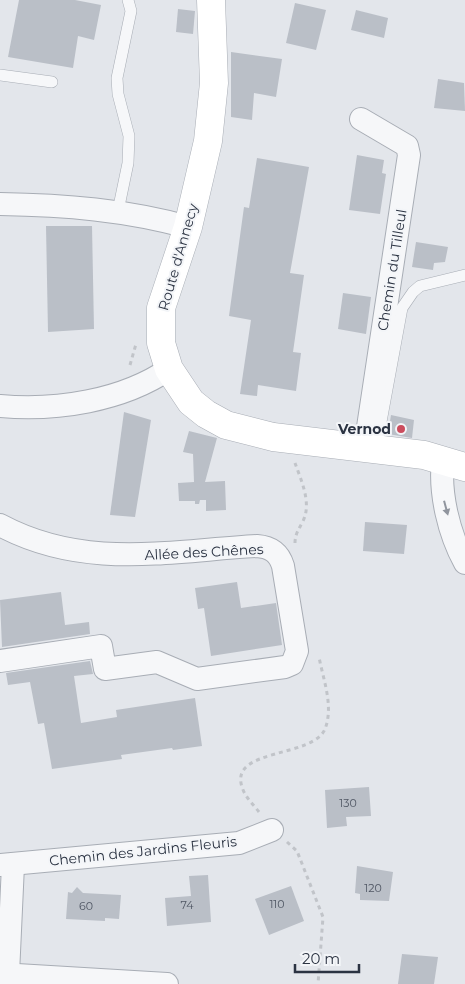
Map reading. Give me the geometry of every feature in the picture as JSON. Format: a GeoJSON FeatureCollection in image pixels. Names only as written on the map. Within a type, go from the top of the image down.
{"type":"FeatureCollection","features":[{"type":"Feature","properties":{"kind":"street","name":"Route d'Annecy"},"geometry":{"type":"LineString","coordinates":[[211,0],[214,83],[208,141],[188,227],[161,308],[161,343],[169,369],[185,396],[206,414],[226,425],[287,439],[370,448],[454,464]]}},
{"type":"Feature","properties":{"kind":"street","name":"Chemin du Tilleul"},"geometry":{"type":"LineString","coordinates":[[361,119],[406,146],[409,155],[370,448]]}},
{"type":"Feature","properties":{"kind":"street"},"geometry":{"type":"LineString","coordinates":[[0,204],[80,206],[118,211],[188,227]]}},
{"type":"Feature","properties":{"kind":"street"},"geometry":{"type":"LineString","coordinates":[[0,406],[55,406],[90,400],[124,392],[150,382],[169,369]]}},
{"type":"Feature","properties":{"kind":"street"},"geometry":{"type":"LineString","coordinates":[[454,464],[441,478],[445,503],[456,545],[465,563]]}},
{"type":"Feature","properties":{"kind":"street","name":"Allée des Chênes"},"geometry":{"type":"LineString","coordinates":[[0,525],[29,538],[84,551],[112,555],[152,556],[257,546],[270,549],[280,557],[283,566],[297,651],[292,664],[285,667],[197,679],[157,662],[105,669],[101,646],[0,661]]}},
{"type":"Feature","properties":{"kind":"street","name":"Chemin des Jardins Fleuris"},"geometry":{"type":"LineString","coordinates":[[4,974],[6,865],[240,843],[272,830]]}},
{"type":"Feature","properties":{"kind":"street"},"geometry":{"type":"LineString","coordinates":[[4,974],[167,984]]}},
{"type":"Feature","properties":{"kind":"lane"},"geometry":{"type":"LineString","coordinates":[[118,211],[129,147],[128,127],[117,86],[131,11],[128,0]]}},
{"type":"Feature","properties":{"kind":"lane"},"geometry":{"type":"LineString","coordinates":[[0,75],[52,82]]}},
{"type":"Feature","properties":{"kind":"lane"},"geometry":{"type":"LineString","coordinates":[[370,448],[402,308],[412,292],[420,286],[465,275]]}},
{"type":"Feature","properties":{"kind":"path"},"geometry":{"type":"LineString","coordinates":[[287,439],[306,500],[304,518],[295,536],[296,550]]}},
{"type":"Feature","properties":{"kind":"path"},"geometry":{"type":"LineString","coordinates":[[316,647],[328,707],[326,724],[322,734],[314,742],[306,746],[256,760],[246,767],[242,776],[242,787],[246,796],[272,830],[298,851],[323,916],[318,984]]}},
{"type":"Feature","properties":{"kind":"building"},"geometry":{"type":"Polygon","coordinates":[[[19,0],[75,0],[101,5],[94,40],[78,36],[73,68],[8,57],[19,0]]]}},
{"type":"Feature","properties":{"kind":"building"},"geometry":{"type":"Polygon","coordinates":[[[295,3],[326,10],[316,50],[286,43],[295,3]]]}},
{"type":"Feature","properties":{"kind":"building"},"geometry":{"type":"Polygon","coordinates":[[[178,9],[195,11],[193,34],[176,32],[178,9]]]}},
{"type":"Feature","properties":{"kind":"building"},"geometry":{"type":"Polygon","coordinates":[[[356,10],[388,18],[384,38],[351,30],[356,10]]]}},
{"type":"Feature","properties":{"kind":"building"},"geometry":{"type":"Polygon","coordinates":[[[231,52],[282,59],[276,97],[254,93],[252,120],[231,117],[231,52]]]}},
{"type":"Feature","properties":{"kind":"building"},"geometry":{"type":"Polygon","coordinates":[[[438,79],[464,83],[465,111],[434,108],[438,79]]]}},
{"type":"Feature","properties":{"kind":"building"},"geometry":{"type":"Polygon","coordinates":[[[357,155],[384,160],[382,173],[386,174],[380,214],[349,210],[357,155]]]}},
{"type":"Feature","properties":{"kind":"building"},"geometry":{"type":"Polygon","coordinates":[[[257,158],[309,167],[290,273],[304,275],[293,352],[301,353],[296,391],[258,385],[257,396],[240,394],[251,320],[229,316],[244,207],[249,208],[257,158]]]}},
{"type":"Feature","properties":{"kind":"building"},"geometry":{"type":"Polygon","coordinates":[[[46,226],[92,226],[94,329],[48,332],[46,226]]]}},
{"type":"Feature","properties":{"kind":"building"},"geometry":{"type":"Polygon","coordinates":[[[416,242],[448,247],[445,262],[434,263],[433,270],[412,267],[416,242]]]}},
{"type":"Feature","properties":{"kind":"building"},"geometry":{"type":"Polygon","coordinates":[[[343,293],[371,297],[366,334],[338,329],[343,293]]]}},
{"type":"Feature","properties":{"kind":"building"},"geometry":{"type":"Polygon","coordinates":[[[124,412],[151,420],[135,517],[110,515],[124,412]]]}},
{"type":"Feature","properties":{"kind":"building","name":"Vernod"},"geometry":{"type":"Polygon","coordinates":[[[391,415],[414,420],[412,438],[388,434],[391,415]]]}},
{"type":"Feature","properties":{"kind":"building"},"geometry":{"type":"Polygon","coordinates":[[[189,431],[217,438],[205,482],[225,481],[226,510],[206,511],[206,500],[200,500],[199,504],[195,504],[195,501],[179,501],[178,483],[194,482],[193,454],[183,452],[189,431]]]}},
{"type":"Feature","properties":{"kind":"building"},"geometry":{"type":"Polygon","coordinates":[[[365,522],[407,525],[404,554],[363,551],[365,522]]]}},
{"type":"Feature","properties":{"kind":"building"},"geometry":{"type":"Polygon","coordinates":[[[237,582],[241,608],[276,603],[282,645],[211,656],[204,608],[198,609],[195,588],[237,582]]]}},
{"type":"Feature","properties":{"kind":"building"},"geometry":{"type":"Polygon","coordinates":[[[61,592],[65,625],[89,622],[90,634],[2,647],[0,600],[61,592]]]}},
{"type":"Feature","properties":{"kind":"building"},"geometry":{"type":"Polygon","coordinates":[[[90,661],[93,674],[74,676],[81,723],[117,717],[116,710],[195,698],[202,746],[121,755],[122,759],[52,769],[44,723],[38,724],[30,682],[8,685],[6,673],[90,661]]]}},
{"type":"Feature","properties":{"kind":"building"},"geometry":{"type":"Polygon","coordinates":[[[369,787],[371,816],[346,817],[347,826],[327,828],[325,790],[369,787]]]}},
{"type":"Feature","properties":{"kind":"building"},"geometry":{"type":"Polygon","coordinates":[[[357,866],[393,872],[389,901],[360,900],[360,894],[355,893],[357,866]]]}},
{"type":"Feature","properties":{"kind":"building"},"geometry":{"type":"Polygon","coordinates":[[[208,875],[211,922],[167,926],[165,898],[191,896],[189,876],[208,875]]]}},
{"type":"Feature","properties":{"kind":"building"},"geometry":{"type":"Polygon","coordinates":[[[291,886],[304,921],[269,935],[255,899],[291,886]]]}},
{"type":"Feature","properties":{"kind":"building"},"geometry":{"type":"Polygon","coordinates":[[[77,887],[83,893],[121,895],[119,919],[105,918],[105,921],[66,919],[68,892],[72,893],[77,887]]]}},
{"type":"Feature","properties":{"kind":"building"},"geometry":{"type":"Polygon","coordinates":[[[402,954],[438,957],[434,984],[398,984],[402,954]]]}},
{"type":"Feature","properties":{"kind":"place","name":"Vernod"},"geometry":{"type":"Point","coordinates":[401,429]}}]}
